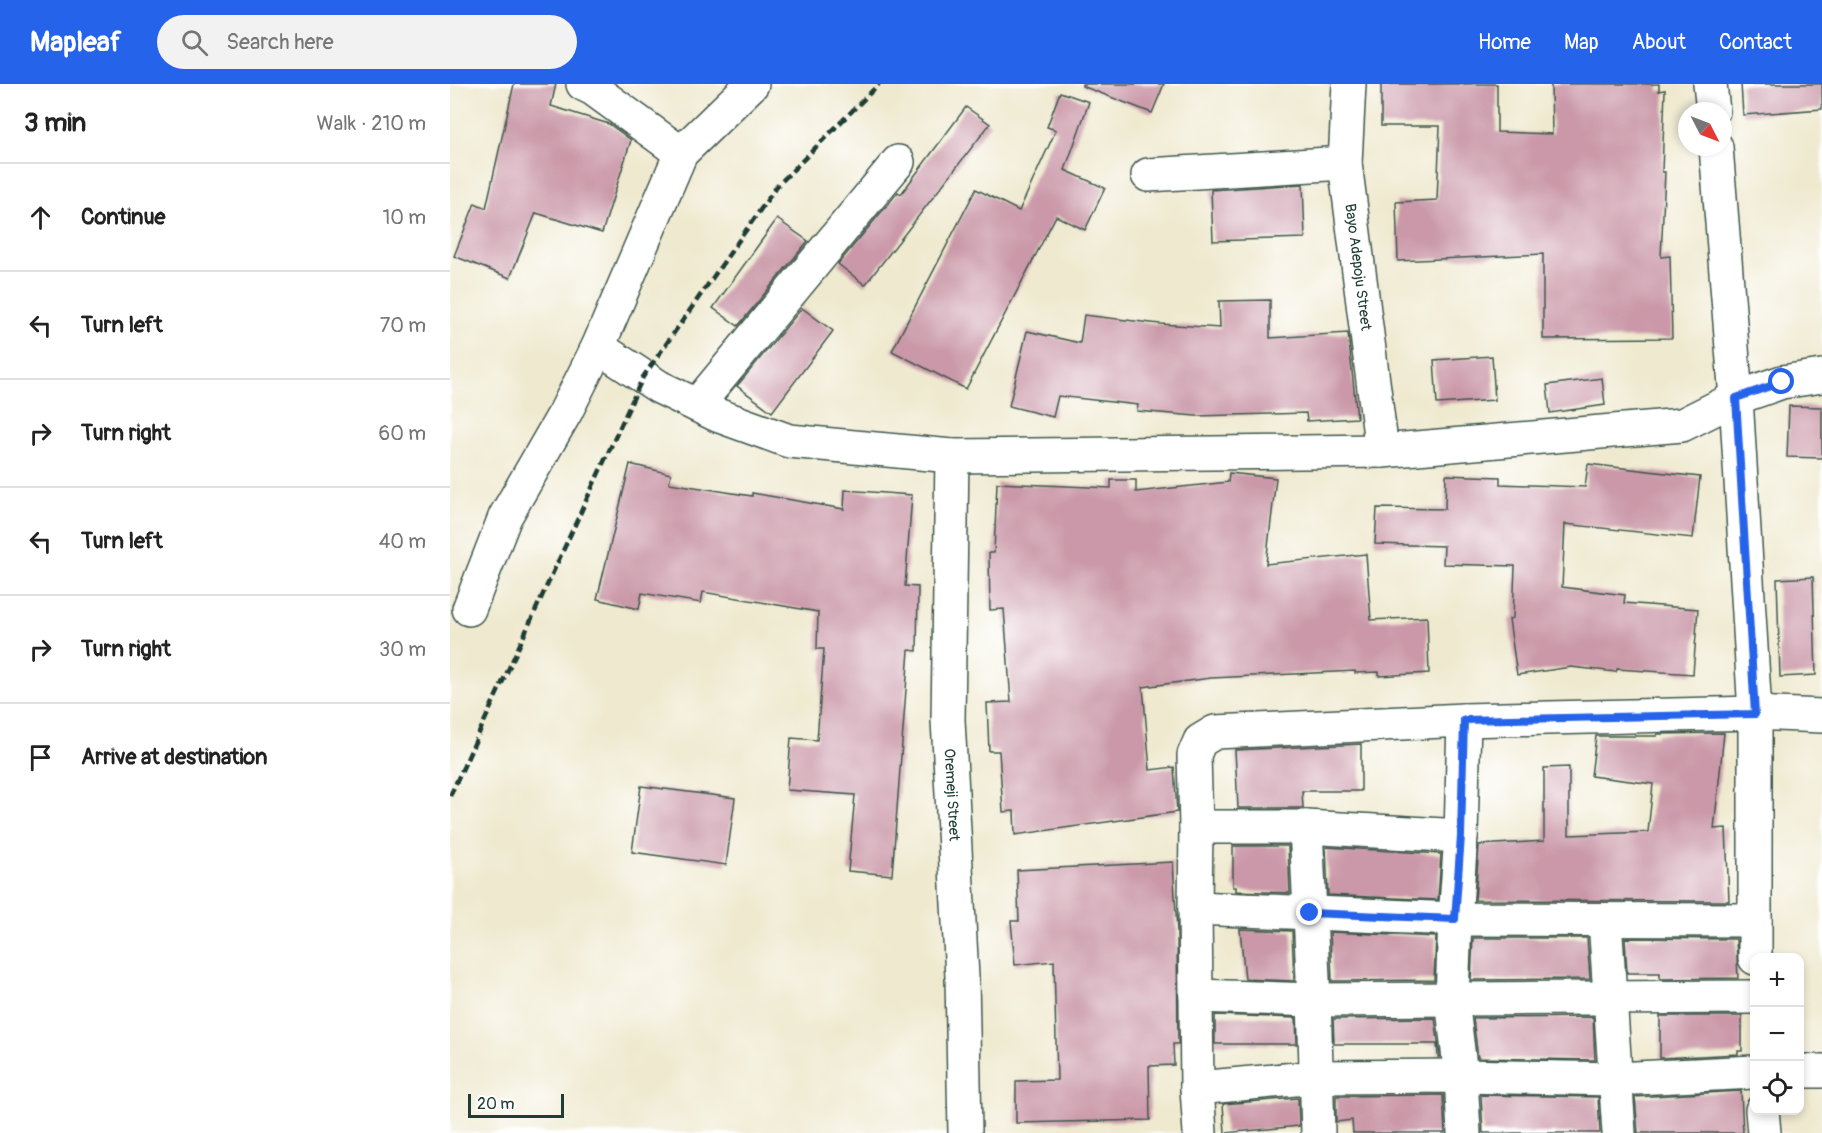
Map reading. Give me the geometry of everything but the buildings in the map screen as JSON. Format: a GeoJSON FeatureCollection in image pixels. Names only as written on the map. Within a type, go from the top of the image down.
{"type":"FeatureCollection","features":[{"type":"Feature","properties":{"kind":"street"},"geometry":{"type":"LineString","coordinates":[[584,84],[681,153]]}},
{"type":"Feature","properties":{"kind":"street"},"geometry":{"type":"LineString","coordinates":[[469,609],[506,517],[565,413],[597,347],[681,153],[752,84]]}},
{"type":"Feature","properties":{"kind":"street","name":"Bayo Adepoju Street"},"geometry":{"type":"LineString","coordinates":[[1349,84],[1345,163],[1382,451]]}},
{"type":"Feature","properties":{"kind":"street"},"geometry":{"type":"LineString","coordinates":[[1710,84],[1712,102]]}},
{"type":"Feature","properties":{"kind":"street"},"geometry":{"type":"LineString","coordinates":[[1717,156],[1736,398],[1755,714],[1755,953]]}},
{"type":"Feature","properties":{"kind":"street"},"geometry":{"type":"LineString","coordinates":[[697,405],[898,162]]}},
{"type":"Feature","properties":{"kind":"street"},"geometry":{"type":"LineString","coordinates":[[1148,175],[1345,163]]}},
{"type":"Feature","properties":{"kind":"street"},"geometry":{"type":"LineString","coordinates":[[597,347],[659,387],[717,415],[789,441],[952,456],[1382,451],[1682,425],[1736,398],[1782,382],[1822,376]]}},
{"type":"Feature","properties":{"kind":"street","name":"Oremeji Street"},"geometry":{"type":"LineString","coordinates":[[952,456],[948,720],[962,977],[965,1133]]}},
{"type":"Feature","properties":{"kind":"street"},"geometry":{"type":"LineString","coordinates":[[1200,1133],[1197,1088],[1194,755],[1200,741],[1215,732],[1464,720],[1755,714],[1822,717]]}},
{"type":"Feature","properties":{"kind":"street"},"geometry":{"type":"LineString","coordinates":[[1464,720],[1461,836],[1452,999],[1461,1076],[1464,1133]]}},
{"type":"Feature","properties":{"kind":"street"},"geometry":{"type":"LineString","coordinates":[[1196,827],[1306,827],[1461,836]]}},
{"type":"Feature","properties":{"kind":"street"},"geometry":{"type":"LineString","coordinates":[[1306,827],[1318,1133]]}},
{"type":"Feature","properties":{"kind":"street"},"geometry":{"type":"LineString","coordinates":[[1195,908],[1455,919],[1755,920]]}},
{"type":"Feature","properties":{"kind":"street"},"geometry":{"type":"LineString","coordinates":[[1605,920],[1619,1133]]}},
{"type":"Feature","properties":{"kind":"street"},"geometry":{"type":"LineString","coordinates":[[1196,996],[1314,1000],[1750,997]]}},
{"type":"Feature","properties":{"kind":"street"},"geometry":{"type":"LineString","coordinates":[[1804,1071],[1822,1071]]}},
{"type":"Feature","properties":{"kind":"street"},"geometry":{"type":"LineString","coordinates":[[1197,1088],[1317,1077],[1461,1076],[1617,1079],[1750,1072]]}},
{"type":"Feature","properties":{"kind":"street"},"geometry":{"type":"LineString","coordinates":[[1762,1115],[1764,1133]]}},
{"type":"Feature","properties":{"kind":"railway"},"geometry":{"type":"LineString","coordinates":[[450,796],[643,377],[777,186],[879,84]]}},
{"type":"Feature","properties":{"kind":"route"},"geometry":{"type":"LineString","coordinates":[[1310,913],[1455,919],[1461,836],[1464,720],[1755,714],[1736,398],[1782,382]]}}]}
